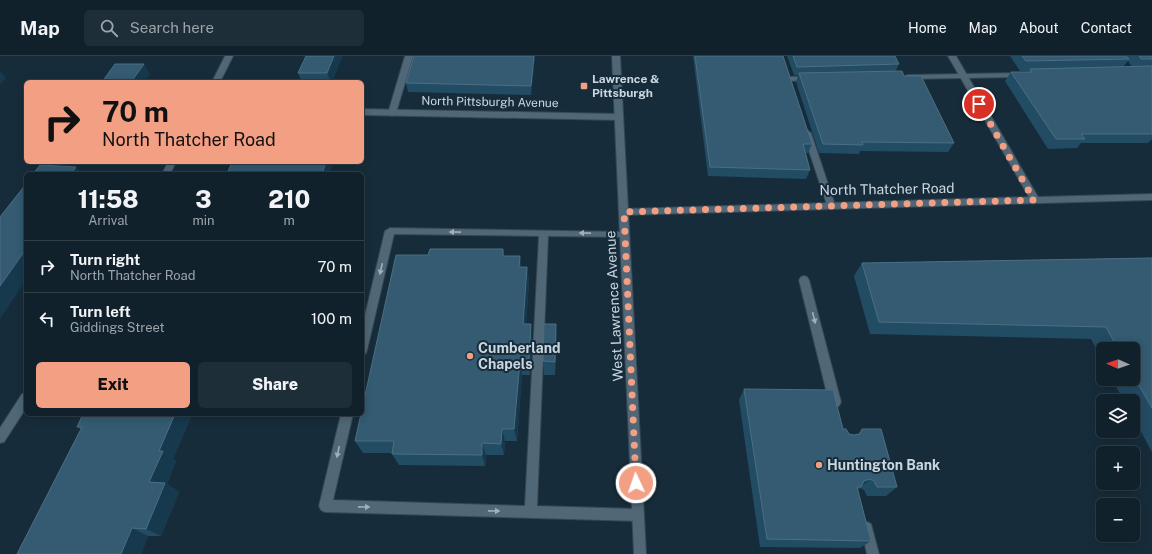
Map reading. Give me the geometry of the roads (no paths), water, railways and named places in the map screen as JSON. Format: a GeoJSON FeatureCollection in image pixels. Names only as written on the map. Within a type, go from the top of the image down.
{"type":"FeatureCollection","features":[{"type":"Feature","properties":{"kind":"street"},"geometry":{"type":"LineString","coordinates":[[217,80],[229,56]]}},
{"type":"Feature","properties":{"kind":"street"},"geometry":{"type":"LineString","coordinates":[[392,113],[408,56]]}},
{"type":"Feature","properties":{"kind":"street","name":"West Lawrence Avenue"},"geometry":{"type":"LineString","coordinates":[[616,56],[640,554]]}},
{"type":"Feature","properties":{"kind":"street"},"geometry":{"type":"LineString","coordinates":[[952,56],[1034,200]]}},
{"type":"Feature","properties":{"kind":"street"},"geometry":{"type":"LineString","coordinates":[[900,77],[1027,75]]}},
{"type":"Feature","properties":{"kind":"street"},"geometry":{"type":"LineString","coordinates":[[789,79],[821,78]]}},
{"type":"Feature","properties":{"kind":"street","name":"North Pittsburgh Avenue"},"geometry":{"type":"LineString","coordinates":[[364,112],[618,117]]}},
{"type":"Feature","properties":{"kind":"street"},"geometry":{"type":"LineString","coordinates":[[804,123],[831,205]]}},
{"type":"Feature","properties":{"kind":"street","name":"North Thatcher Road"},"geometry":{"type":"LineString","coordinates":[[624,212],[1152,197]]}},
{"type":"Feature","properties":{"kind":"street"},"geometry":{"type":"LineString","coordinates":[[364,342],[390,231],[624,234]]}},
{"type":"Feature","properties":{"kind":"street"},"geometry":{"type":"LineString","coordinates":[[531,512],[544,233]]}},
{"type":"Feature","properties":{"kind":"street"},"geometry":{"type":"LineString","coordinates":[[804,280],[837,409]]}},
{"type":"Feature","properties":{"kind":"street"},"geometry":{"type":"LineString","coordinates":[[0,438],[24,401]]}},
{"type":"Feature","properties":{"kind":"street"},"geometry":{"type":"LineString","coordinates":[[347,416],[325,506],[638,515]]}},
{"type":"Feature","properties":{"kind":"street"},"geometry":{"type":"LineString","coordinates":[[864,517],[873,554]]}},
{"type":"Feature","properties":{"kind":"place","name":"Lawrence & Pittsburgh"},"geometry":{"type":"Point","coordinates":[584,86]}},
{"type":"Feature","properties":{"kind":"place","name":"Cumberland Chapels"},"geometry":{"type":"Point","coordinates":[470,356]}},
{"type":"Feature","properties":{"kind":"place","name":"Huntington Bank"},"geometry":{"type":"Point","coordinates":[819,465]}}]}
